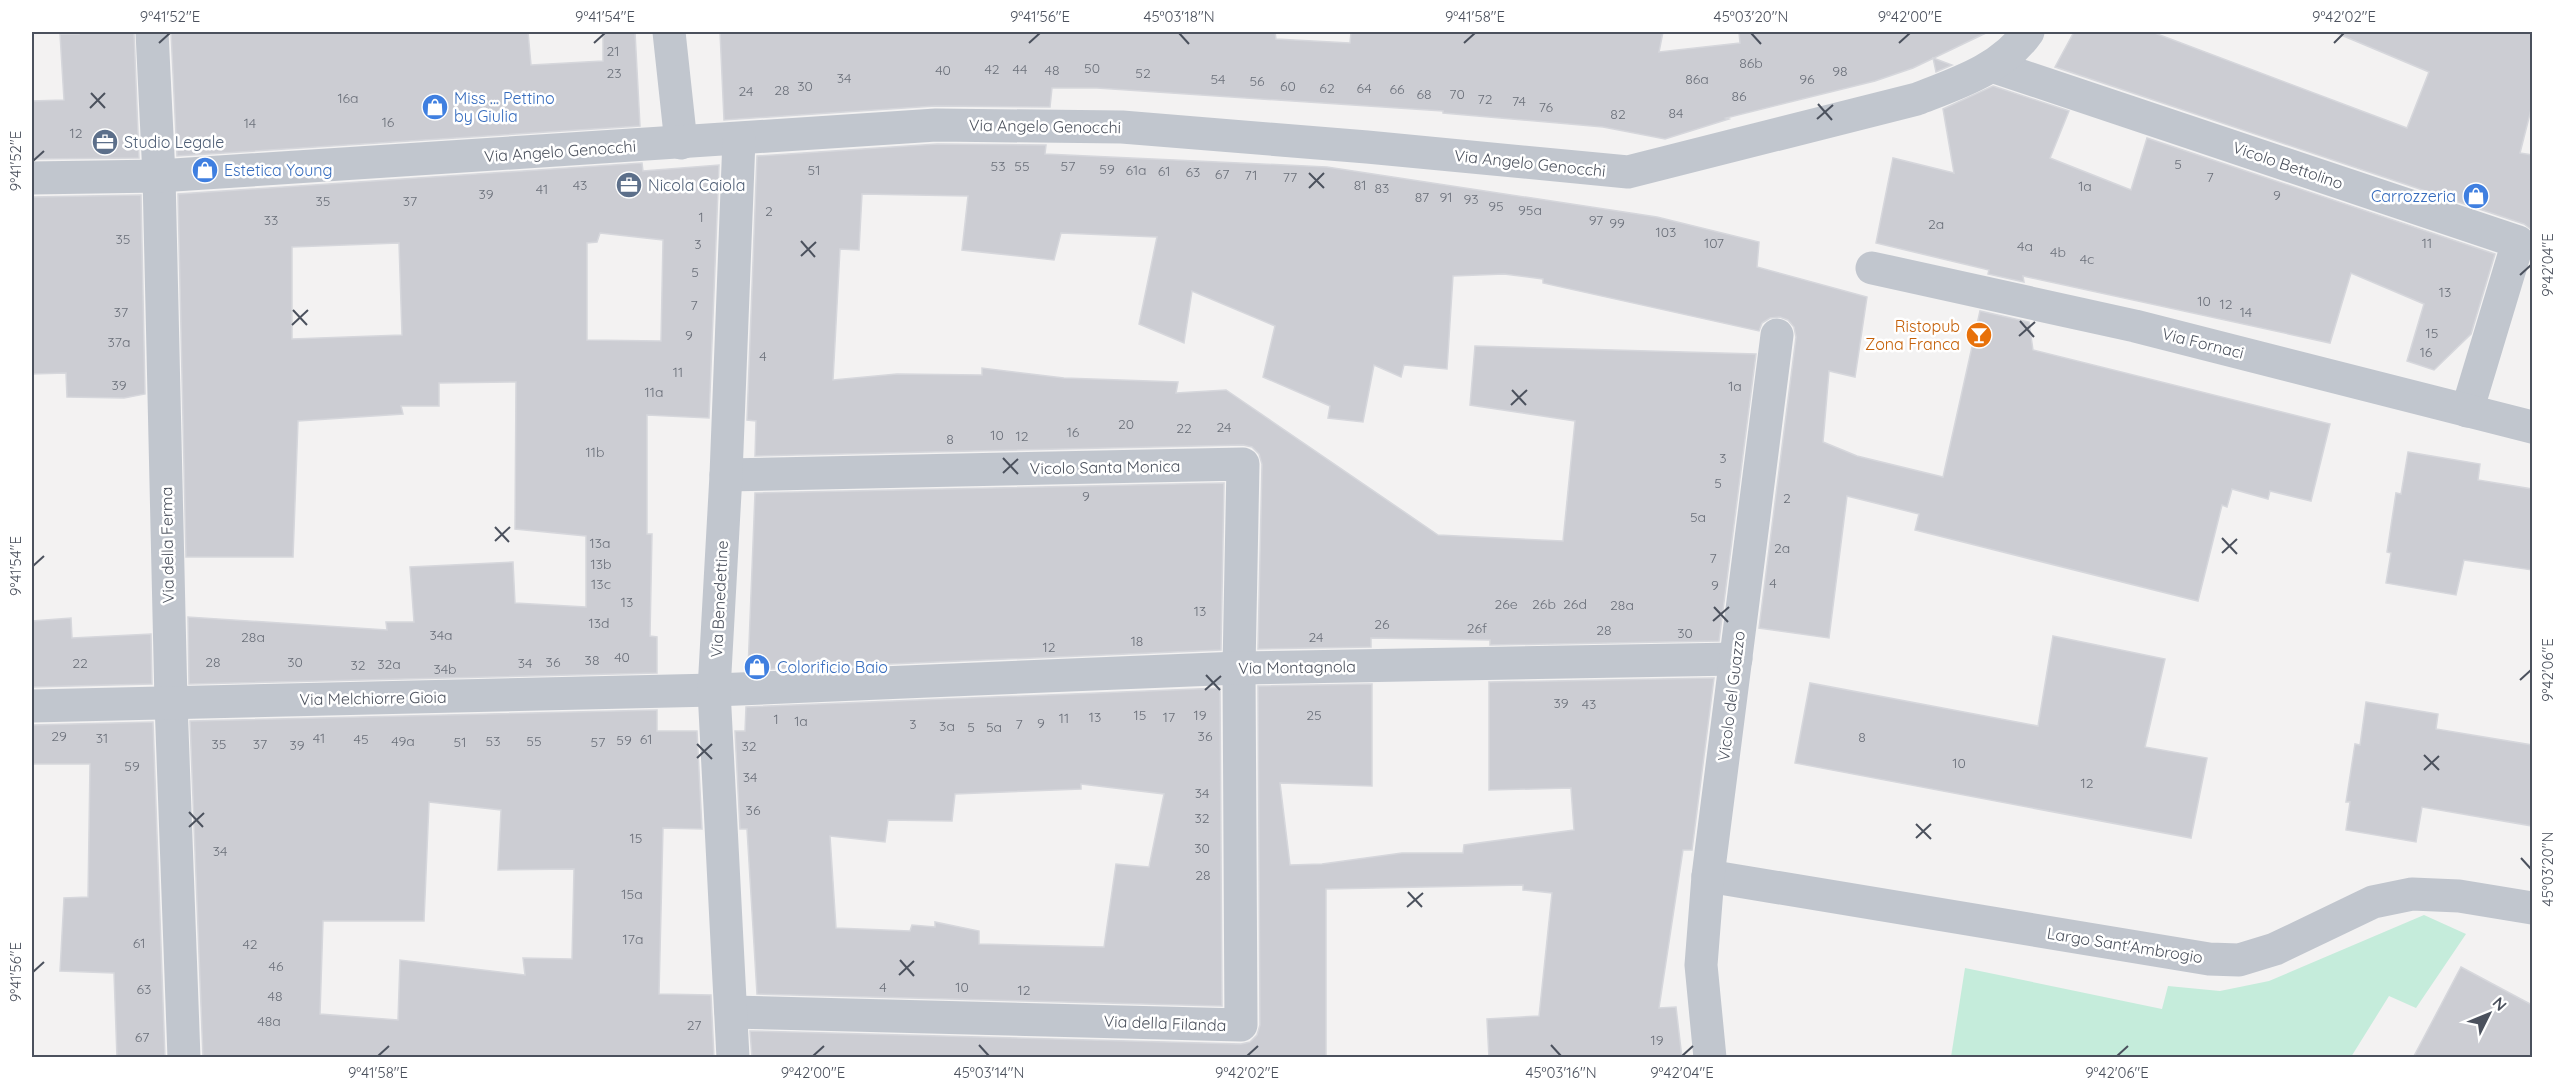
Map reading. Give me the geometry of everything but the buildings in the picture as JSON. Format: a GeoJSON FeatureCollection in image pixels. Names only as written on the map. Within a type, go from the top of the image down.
{"type":"FeatureCollection","features":[{"type":"Feature","properties":{"kind":"street","name":"Via della Ferma"},"geometry":{"type":"LineString","coordinates":[[152,32],[159,176],[171,702],[184,1058]]}},
{"type":"Feature","properties":{"kind":"street"},"geometry":{"type":"LineString","coordinates":[[669,32],[681,143]]}},
{"type":"Feature","properties":{"kind":"street","name":"Via Angelo Genocchi"},"geometry":{"type":"LineString","coordinates":[[32,178],[159,176],[739,140],[838,130],[936,125],[1122,127],[1379,148],[1628,172],[1917,99],[1963,81],[1992,66],[2028,32]]}},
{"type":"Feature","properties":{"kind":"street","name":"Vicolo Bettolino"},"geometry":{"type":"LineString","coordinates":[[1992,66],[2518,242],[2467,411]]}},
{"type":"Feature","properties":{"kind":"street","name":"Via Benedettine"},"geometry":{"type":"LineString","coordinates":[[733,1058],[714,690],[726,475],[739,140]]}},
{"type":"Feature","properties":{"kind":"street","name":"Via Fornaci"},"geometry":{"type":"LineString","coordinates":[[1872,268],[2135,326],[2532,427]]}},
{"type":"Feature","properties":{"kind":"street","name":"Vicolo del Guazzo"},"geometry":{"type":"LineString","coordinates":[[1710,1058],[1701,965],[1708,876],[1777,335]]}},
{"type":"Feature","properties":{"kind":"street","name":"Vicolo Santa Monica"},"geometry":{"type":"LineString","coordinates":[[726,475],[1243,464],[1239,668]]}},
{"type":"Feature","properties":{"kind":"street","name":"Via Montagnola"},"geometry":{"type":"LineString","coordinates":[[714,690],[1239,668],[1736,659]]}},
{"type":"Feature","properties":{"kind":"street","name":"Via della Filanda"},"geometry":{"type":"LineString","coordinates":[[731,1011],[1242,1025],[1239,668]]}},
{"type":"Feature","properties":{"kind":"street","name":"Via Melchiorre Gioia"},"geometry":{"type":"LineString","coordinates":[[32,706],[714,690]]}},
{"type":"Feature","properties":{"kind":"street","name":"Largo Sant'Ambrogio"},"geometry":{"type":"LineString","coordinates":[[1708,876],[2209,959],[2239,960],[2275,949],[2373,902],[2412,894],[2459,896],[2532,908]]}},
{"type":"Feature","properties":{"kind":"green space"},"geometry":{"type":"Polygon","coordinates":[[[2424,915],[2466,934],[2416,1008],[2389,996],[2351,1057],[1951,1057],[1965,968],[2162,1009],[2168,986],[2220,991],[2269,981],[2424,915]]]}},
{"type":"Feature","properties":{"kind":"place","name":"Miss ... Pettino by Giulia"},"geometry":{"type":"Point","coordinates":[435,107]}},
{"type":"Feature","properties":{"kind":"place","name":"Studio Legale"},"geometry":{"type":"Point","coordinates":[105,142]}},
{"type":"Feature","properties":{"kind":"place","name":"Estetica Young"},"geometry":{"type":"Point","coordinates":[205,170]}},
{"type":"Feature","properties":{"kind":"place","name":"Nicola Caiola"},"geometry":{"type":"Point","coordinates":[629,185]}},
{"type":"Feature","properties":{"kind":"place","name":"Carrozzeria"},"geometry":{"type":"Point","coordinates":[2476,196]}},
{"type":"Feature","properties":{"kind":"place","name":"Ristopub Zona Franca"},"geometry":{"type":"Point","coordinates":[1979,335]}},
{"type":"Feature","properties":{"kind":"place","name":"Colorificio Baio"},"geometry":{"type":"Point","coordinates":[757,667]}}]}
